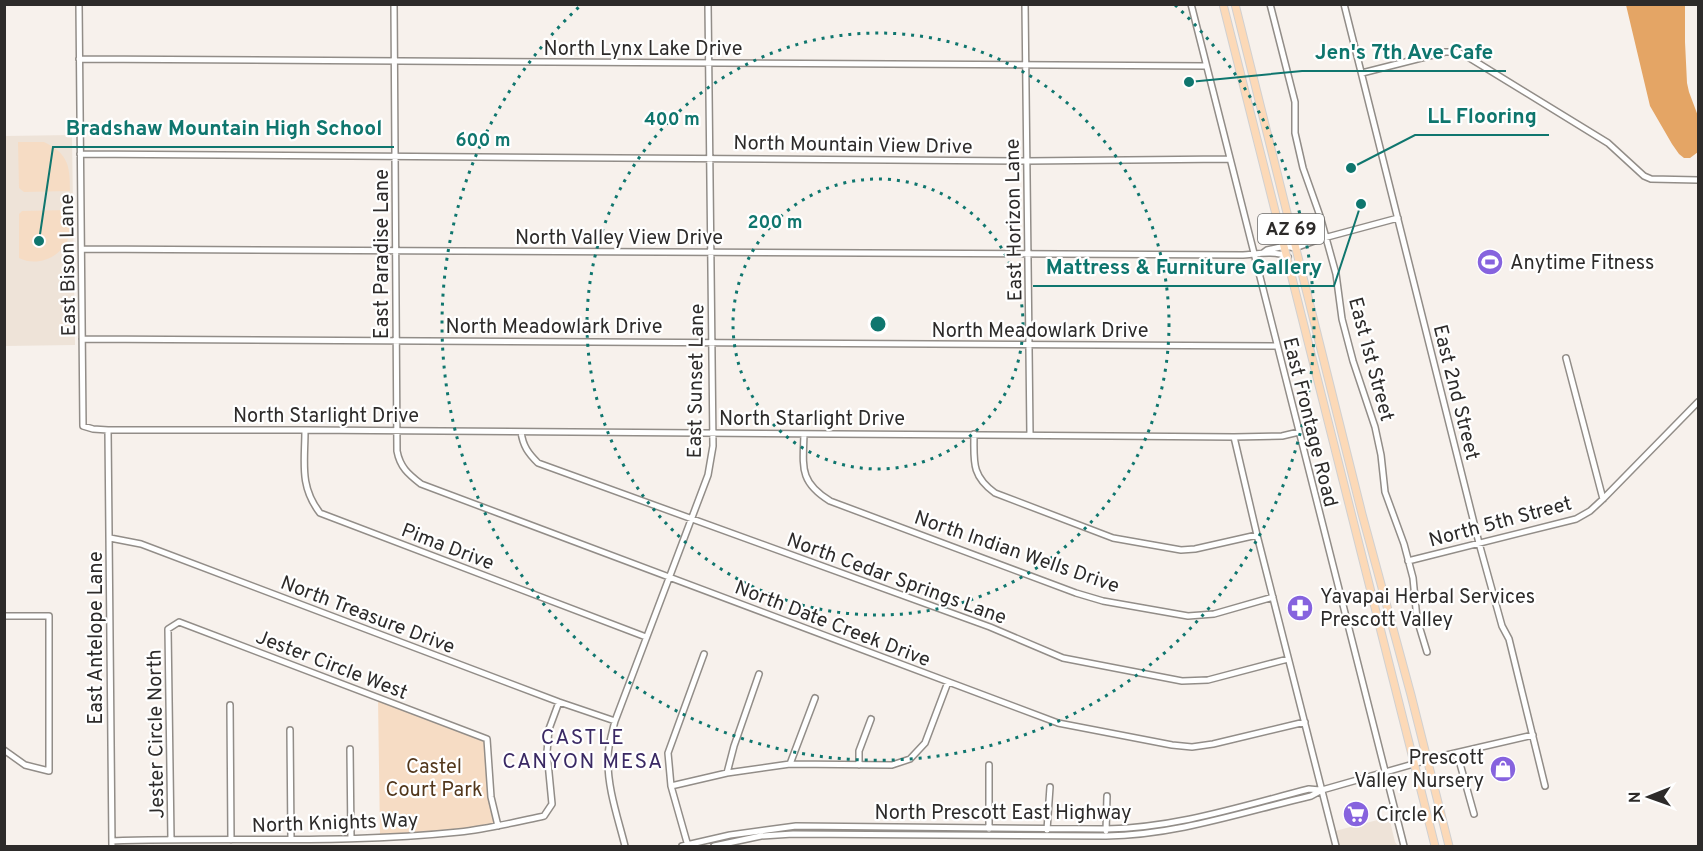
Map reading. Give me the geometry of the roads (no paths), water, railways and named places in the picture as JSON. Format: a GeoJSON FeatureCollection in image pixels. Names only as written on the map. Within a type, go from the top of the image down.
{"type":"FeatureCollection","features":[{"type":"Feature","properties":{"kind":"main road","name":"AZ 69"},"geometry":{"type":"LineString","coordinates":[[1224,4],[1435,846]]}},
{"type":"Feature","properties":{"kind":"main road","name":"AZ 69"},"geometry":{"type":"LineString","coordinates":[[1235,4],[1362,514],[1449,846]]}},
{"type":"Feature","properties":{"kind":"street","name":"East Bison Lane"},"geometry":{"type":"LineString","coordinates":[[79,4],[82,426],[108,430]]}},
{"type":"Feature","properties":{"kind":"street","name":"East Paradise Lane"},"geometry":{"type":"LineString","coordinates":[[394,4],[397,431]]}},
{"type":"Feature","properties":{"kind":"street","name":"East Sunset Lane"},"geometry":{"type":"LineString","coordinates":[[624,846],[609,779],[609,742],[712,459],[708,4]]}},
{"type":"Feature","properties":{"kind":"street","name":"East Horizon Lane"},"geometry":{"type":"LineString","coordinates":[[1025,4],[1030,435]]}},
{"type":"Feature","properties":{"kind":"street","name":"East Frontage Road"},"geometry":{"type":"LineString","coordinates":[[1191,4],[1404,846]]}},
{"type":"Feature","properties":{"kind":"street","name":"East 1st Street"},"geometry":{"type":"LineString","coordinates":[[1269,4],[1295,102],[1295,133],[1303,168],[1320,216],[1323,238],[1336,274],[1342,320],[1375,427],[1385,492],[1413,578],[1417,619],[1427,651]]}},
{"type":"Feature","properties":{"kind":"street","name":"East 2nd Street"},"geometry":{"type":"LineString","coordinates":[[1344,4],[1479,543],[1502,626],[1509,639],[1545,786]]}},
{"type":"Feature","properties":{"kind":"street"},"geometry":{"type":"LineString","coordinates":[[1362,73],[1445,52],[1458,52],[1608,143],[1644,176],[1652,179],[1698,180]]}},
{"type":"Feature","properties":{"kind":"street","name":"North Lynx Lake Drive"},"geometry":{"type":"LineString","coordinates":[[79,59],[1206,66]]}},
{"type":"Feature","properties":{"kind":"street","name":"North Mountain View Drive"},"geometry":{"type":"LineString","coordinates":[[80,154],[1026,161],[1229,159]]}},
{"type":"Feature","properties":{"kind":"street"},"geometry":{"type":"LineString","coordinates":[[1295,248],[1398,218]]}},
{"type":"Feature","properties":{"kind":"street"},"geometry":{"type":"LineString","coordinates":[[1291,230],[1299,239],[1323,238]]}},
{"type":"Feature","properties":{"kind":"street","name":"North Valley View Drive"},"geometry":{"type":"LineString","coordinates":[[1263,253],[1285,246],[1295,248]]}},
{"type":"Feature","properties":{"kind":"street","name":"North Valley View Drive"},"geometry":{"type":"LineString","coordinates":[[82,249],[1028,255],[1278,253],[1288,257]]}},
{"type":"Feature","properties":{"kind":"street","name":"North Meadowlark Drive"},"geometry":{"type":"LineString","coordinates":[[82,339],[1277,346]]}},
{"type":"Feature","properties":{"kind":"street"},"geometry":{"type":"LineString","coordinates":[[1566,357],[1603,500]]}},
{"type":"Feature","properties":{"kind":"street","name":"North 5th Street"},"geometry":{"type":"LineString","coordinates":[[1408,561],[1576,519],[1590,512],[1698,402]]}},
{"type":"Feature","properties":{"kind":"street","name":"North Starlight Drive"},"geometry":{"type":"LineString","coordinates":[[108,430],[1234,437],[1282,436],[1299,432]]}},
{"type":"Feature","properties":{"kind":"street","name":"East Antelope Lane"},"geometry":{"type":"LineString","coordinates":[[108,430],[112,844]]}},
{"type":"Feature","properties":{"kind":"street","name":"Pima Drive"},"geometry":{"type":"LineString","coordinates":[[305,430],[305,484],[308,495],[320,513],[646,637]]}},
{"type":"Feature","properties":{"kind":"street","name":"North Date Creek Drive"},"geometry":{"type":"LineString","coordinates":[[397,431],[397,451],[400,462],[408,473],[421,484],[1058,723],[1192,747],[1305,722]]}},
{"type":"Feature","properties":{"kind":"street","name":"North Cedar Springs Lane"},"geometry":{"type":"LineString","coordinates":[[521,432],[522,443],[528,454],[538,463],[990,627],[1063,658],[1182,681],[1208,680],[1288,659]]}},
{"type":"Feature","properties":{"kind":"street","name":"North Indian Wells Drive"},"geometry":{"type":"LineString","coordinates":[[804,434],[805,475],[810,486],[818,494],[830,501],[1076,593],[1188,616],[1214,614],[1273,597]]}},
{"type":"Feature","properties":{"kind":"street"},"geometry":{"type":"LineString","coordinates":[[974,434],[974,467],[985,486],[995,494],[1095,532],[1113,538],[1181,550],[1257,535]]}},
{"type":"Feature","properties":{"kind":"street"},"geometry":{"type":"LineString","coordinates":[[1234,437],[1336,846]]}},
{"type":"Feature","properties":{"kind":"street","name":"North Treasure Drive"},"geometry":{"type":"LineString","coordinates":[[110,538],[141,544],[615,721]]}},
{"type":"Feature","properties":{"kind":"street"},"geometry":{"type":"LineString","coordinates":[[4,616],[48,616],[49,771],[26,765],[4,750]]}},
{"type":"Feature","properties":{"kind":"street","name":"Jester Circle West"},"geometry":{"type":"LineString","coordinates":[[168,629],[179,622],[487,739],[491,797],[498,826]]}},
{"type":"Feature","properties":{"kind":"street","name":"Jester Circle North"},"geometry":{"type":"LineString","coordinates":[[168,629],[171,839]]}},
{"type":"Feature","properties":{"kind":"street"},"geometry":{"type":"LineString","coordinates":[[686,846],[672,786],[668,753],[704,654]]}},
{"type":"Feature","properties":{"kind":"street"},"geometry":{"type":"LineString","coordinates":[[727,773],[759,674]]}},
{"type":"Feature","properties":{"kind":"street"},"geometry":{"type":"LineString","coordinates":[[672,786],[727,773],[790,764],[892,765],[910,759],[925,743],[948,682]]}},
{"type":"Feature","properties":{"kind":"street"},"geometry":{"type":"LineString","coordinates":[[790,764],[815,698]]}},
{"type":"Feature","properties":{"kind":"street","name":"North Knights Way"},"geometry":{"type":"LineString","coordinates":[[112,844],[171,839],[351,838],[459,832],[544,816],[552,804],[548,752],[549,729],[559,702]]}},
{"type":"Feature","properties":{"kind":"street"},"geometry":{"type":"LineString","coordinates":[[230,705],[231,840]]}},
{"type":"Feature","properties":{"kind":"street"},"geometry":{"type":"LineString","coordinates":[[859,765],[859,751],[871,718]]}},
{"type":"Feature","properties":{"kind":"street"},"geometry":{"type":"LineString","coordinates":[[290,730],[291,839]]}},
{"type":"Feature","properties":{"kind":"street","name":"North Prescott East Highway"},"geometry":{"type":"LineString","coordinates":[[686,846],[730,835],[796,825],[1047,827],[1129,835],[1166,831],[1202,820],[1311,796],[1322,790],[1414,763],[1533,735]]}},
{"type":"Feature","properties":{"kind":"street"},"geometry":{"type":"LineString","coordinates":[[350,749],[351,838]]}},
{"type":"Feature","properties":{"kind":"street"},"geometry":{"type":"LineString","coordinates":[[1456,753],[1474,814]]}},
{"type":"Feature","properties":{"kind":"street"},"geometry":{"type":"LineString","coordinates":[[989,765],[989,834]]}},
{"type":"Feature","properties":{"kind":"street"},"geometry":{"type":"LineString","coordinates":[[1047,835],[1050,787]]}},
{"type":"Feature","properties":{"kind":"street"},"geometry":{"type":"LineString","coordinates":[[1106,832],[1107,796]]}},
{"type":"Feature","properties":{"kind":"street"},"geometry":{"type":"LineString","coordinates":[[840,825],[840,833]]}},
{"type":"Feature","properties":{"kind":"street","name":"North Prescott East Highway"},"geometry":{"type":"LineString","coordinates":[[714,846],[761,836],[793,834],[1047,835],[1106,832]]}},
{"type":"Feature","properties":{"kind":"place","name":"Jen's 7th Ave Cafe"},"geometry":{"type":"Point","coordinates":[1189,82]}},
{"type":"Feature","properties":{"kind":"place","name":"LL Flooring"},"geometry":{"type":"Point","coordinates":[1351,168]}},
{"type":"Feature","properties":{"kind":"place","name":"Mattress & Furniture Gallery"},"geometry":{"type":"Point","coordinates":[1361,204]}},
{"type":"Feature","properties":{"kind":"place","name":"Bradshaw Mountain High School"},"geometry":{"type":"Point","coordinates":[39,241]}},
{"type":"Feature","properties":{"kind":"place","name":"Anytime Fitness"},"geometry":{"type":"Point","coordinates":[1490,262]}},
{"type":"Feature","properties":{"kind":"place","name":"Yavapai Herbal Services Prescott Valley"},"geometry":{"type":"Point","coordinates":[1300,608]}},
{"type":"Feature","properties":{"kind":"place","name":"Prescott Valley Nursery"},"geometry":{"type":"Point","coordinates":[1503,769]}},
{"type":"Feature","properties":{"kind":"place","name":"Circle K"},"geometry":{"type":"Point","coordinates":[1356,814]}},
{"type":"Feature","properties":{"kind":"district","name":"CASTLE CANYON MESA"},"geometry":{"type":"Point","coordinates":[583,749]}},
{"type":"Feature","properties":{"kind":"park label","name":"Castel Court Park"},"geometry":{"type":"Point","coordinates":[434,778]}}]}
